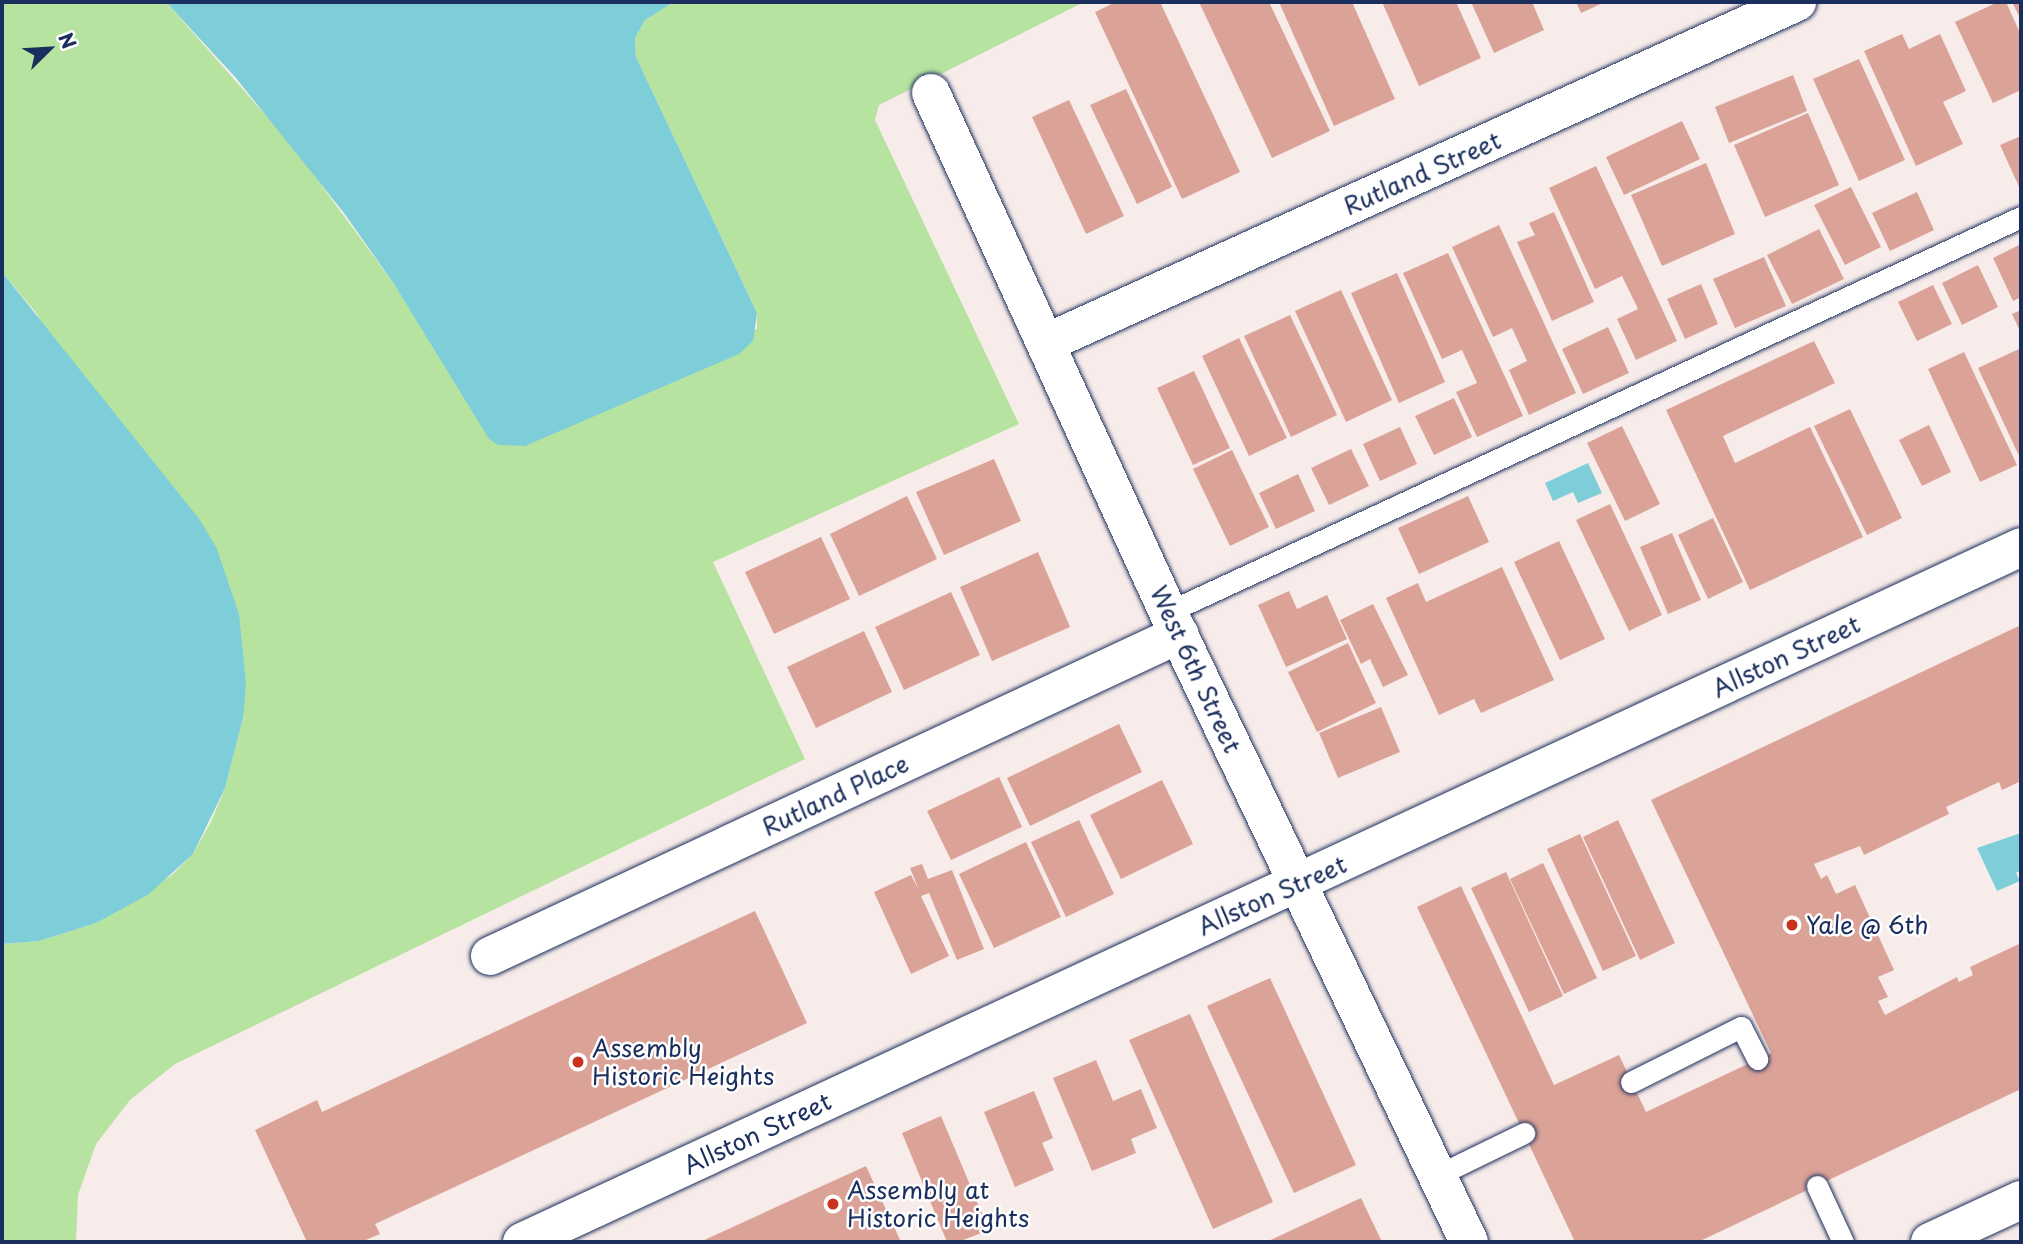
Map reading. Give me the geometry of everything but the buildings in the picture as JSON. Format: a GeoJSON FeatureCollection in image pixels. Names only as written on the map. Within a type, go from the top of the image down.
{"type":"FeatureCollection","features":[{"type":"Feature","properties":{"kind":"street","name":"Rutland Street"},"geometry":{"type":"LineString","coordinates":[[1046,343],[1797,2]]}},
{"type":"Feature","properties":{"kind":"street","name":"West 6th Street"},"geometry":{"type":"LineString","coordinates":[[931,93],[1174,623],[1469,1242]]}},
{"type":"Feature","properties":{"kind":"street","name":"Allston Street"},"geometry":{"type":"LineString","coordinates":[[522,1242],[1297,885],[2021,547]]}},
{"type":"Feature","properties":{"kind":"street","name":"Rutland Place"},"geometry":{"type":"LineString","coordinates":[[490,956],[1174,623]]}},
{"type":"Feature","properties":{"kind":"street"},"geometry":{"type":"LineString","coordinates":[[1930,1242],[2021,1200]]}},
{"type":"Feature","properties":{"kind":"lane"},"geometry":{"type":"LineString","coordinates":[[1174,623],[2021,217]]}},
{"type":"Feature","properties":{"kind":"lane"},"geometry":{"type":"LineString","coordinates":[[1631,1082],[1741,1027],[1757,1059]]}},
{"type":"Feature","properties":{"kind":"lane"},"geometry":{"type":"LineString","coordinates":[[1438,1175],[1524,1133]]}},
{"type":"Feature","properties":{"kind":"lane"},"geometry":{"type":"LineString","coordinates":[[1818,1186],[1843,1242]]}},
{"type":"Feature","properties":{"kind":"green space"},"geometry":{"type":"Polygon","coordinates":[[[2,2],[166,2],[291,144],[394,284],[440,357],[757,329],[757,313],[636,57],[635,38],[645,20],[674,2],[1084,2],[879,105],[875,120],[1019,424],[713,562],[805,759],[175,1064],[130,1100],[96,1144],[78,1195],[76,1242],[2,1242],[2,944],[39,941],[96,923],[172,875],[193,854],[211,822],[225,788],[243,718],[37,314],[2,272],[2,2]]]}},
{"type":"Feature","properties":{"kind":"water"},"geometry":{"type":"Polygon","coordinates":[[[166,2],[674,2],[645,20],[635,38],[636,57],[757,313],[753,341],[739,354],[525,446],[498,445],[489,439],[394,284],[344,213],[236,78],[166,2]]]}},
{"type":"Feature","properties":{"kind":"water"},"geometry":{"type":"Polygon","coordinates":[[[2,272],[200,520],[217,549],[239,614],[246,683],[243,718],[225,788],[193,854],[149,894],[96,923],[39,941],[2,944],[2,272]]]}},
{"type":"Feature","properties":{"kind":"water"},"geometry":{"type":"Polygon","coordinates":[[[1588,463],[1602,493],[1578,503],[1573,492],[1553,501],[1545,483],[1588,463]]]}},
{"type":"Feature","properties":{"kind":"water"},"geometry":{"type":"Polygon","coordinates":[[[2021,833],[2021,870],[2016,873],[2020,881],[1997,891],[1977,848],[2021,833]]]}},
{"type":"Feature","properties":{"kind":"place","name":"Yale @ 6th"},"geometry":{"type":"Point","coordinates":[1792,925]}},
{"type":"Feature","properties":{"kind":"place","name":"Assembly Historic Heights"},"geometry":{"type":"Point","coordinates":[578,1062]}},
{"type":"Feature","properties":{"kind":"place","name":"Assembly at Historic Heights"},"geometry":{"type":"Point","coordinates":[833,1204]}}]}
